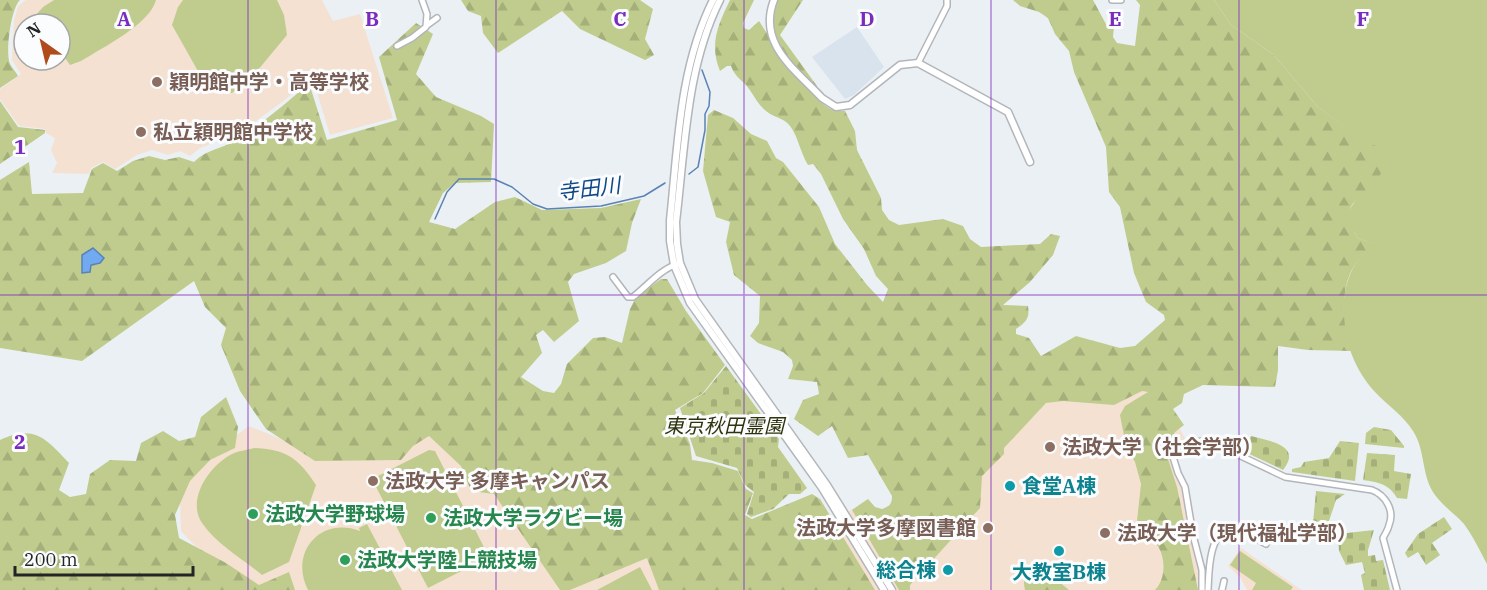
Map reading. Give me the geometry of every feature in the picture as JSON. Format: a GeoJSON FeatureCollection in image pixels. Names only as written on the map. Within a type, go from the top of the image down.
{"type":"FeatureCollection","features":[{"type":"Feature","properties":{"kind":"street"},"geometry":{"type":"LineString","coordinates":[[422,0],[427,14],[426,27]]}},
{"type":"Feature","properties":{"kind":"street"},"geometry":{"type":"LineString","coordinates":[[713,0],[694,47],[685,87],[670,227],[677,264],[690,303],[822,488],[883,581],[892,590]]}},
{"type":"Feature","properties":{"kind":"street"},"geometry":{"type":"LineString","coordinates":[[677,264],[676,222],[694,76],[704,37],[720,0]]}},
{"type":"Feature","properties":{"kind":"street"},"geometry":{"type":"LineString","coordinates":[[774,0],[769,22],[774,44],[807,82],[830,104],[836,107],[850,105],[900,64],[918,63],[1008,112],[1030,162]]}},
{"type":"Feature","properties":{"kind":"street"},"geometry":{"type":"LineString","coordinates":[[918,63],[947,6],[947,0]]}},
{"type":"Feature","properties":{"kind":"street"},"geometry":{"type":"LineString","coordinates":[[1112,0],[1121,0]]}},
{"type":"Feature","properties":{"kind":"street"},"geometry":{"type":"LineString","coordinates":[[397,46],[412,38],[437,18]]}},
{"type":"Feature","properties":{"kind":"street"},"geometry":{"type":"LineString","coordinates":[[613,277],[628,297],[633,297],[663,270],[677,264]]}},
{"type":"Feature","properties":{"kind":"street"},"geometry":{"type":"LineString","coordinates":[[1205,588],[1185,487],[1173,457],[1175,450],[1181,445],[1205,439],[1285,477],[1372,490],[1380,494],[1386,500],[1391,512],[1390,525],[1383,538],[1397,590]]}},
{"type":"Feature","properties":{"kind":"street"},"geometry":{"type":"LineString","coordinates":[[1205,588],[1215,539],[1224,529],[1231,525],[1266,544]]}},
{"type":"Feature","properties":{"kind":"street"},"geometry":{"type":"LineString","coordinates":[[883,581],[884,590]]}},
{"type":"Feature","properties":{"kind":"street"},"geometry":{"type":"LineString","coordinates":[[1222,590],[1224,581]]}},
{"type":"Feature","properties":{"kind":"shaded area","name":"穎明館中学・高等学校"},"geometry":{"type":"Polygon","coordinates":[[[26,0],[322,0],[333,21],[360,14],[393,118],[330,135],[312,76],[286,99],[241,132],[200,148],[190,156],[180,151],[168,155],[152,150],[137,155],[115,169],[103,162],[91,168],[89,174],[52,173],[57,163],[51,150],[55,138],[46,133],[45,129],[19,126],[0,99],[0,89],[21,74],[20,72],[72,72],[72,12],[16,12],[18,6],[26,0]]]}},
{"type":"Feature","properties":{"kind":"shaded area"},"geometry":{"type":"Polygon","coordinates":[[[857,27],[884,67],[854,95],[845,99],[812,57],[857,27]]]}},
{"type":"Feature","properties":{"kind":"shaded area","name":"法政大学 多摩キャンパス"},"geometry":{"type":"Polygon","coordinates":[[[1150,374],[1186,440],[1174,446],[1170,458],[1183,490],[1190,535],[1200,570],[1200,590],[237,590],[181,531],[179,477],[249,426],[322,456],[457,414],[753,537],[820,499],[834,521],[868,499],[875,509],[884,512],[1043,385],[1150,374]]]}},
{"type":"Feature","properties":{"kind":"shaded area"},"geometry":{"type":"Polygon","coordinates":[[[1241,548],[1302,590],[1247,590],[1240,577],[1228,566],[1241,548]]]}},
{"type":"Feature","properties":{"kind":"green space"},"geometry":{"type":"Polygon","coordinates":[[[0,0],[20,0],[12,12],[8,50],[12,72],[15,72],[18,76],[0,88],[0,0]]]}},
{"type":"Feature","properties":{"kind":"green space"},"geometry":{"type":"Polygon","coordinates":[[[54,0],[156,0],[145,18],[124,35],[72,64],[72,12],[39,12],[54,0]]]}},
{"type":"Feature","properties":{"kind":"green space"},"geometry":{"type":"Polygon","coordinates":[[[183,0],[277,0],[284,15],[287,35],[253,76],[232,93],[217,93],[199,73],[172,25],[183,0]]]}},
{"type":"Feature","properties":{"kind":"green space"},"geometry":{"type":"Polygon","coordinates":[[[461,0],[640,0],[653,9],[645,39],[654,55],[645,60],[580,29],[562,11],[498,53],[483,33],[481,16],[468,11],[461,0]]]}},
{"type":"Feature","properties":{"kind":"green space"},"geometry":{"type":"Polygon","coordinates":[[[730,0],[754,0],[743,23],[744,28],[749,30],[759,21],[768,35],[775,31],[773,21],[777,0],[803,0],[780,35],[817,86],[812,92],[830,109],[845,111],[855,131],[857,150],[881,198],[882,210],[889,220],[899,225],[943,219],[963,226],[970,239],[981,247],[1040,244],[1051,234],[1060,236],[1053,255],[1030,282],[1003,305],[1028,306],[1028,317],[1016,329],[1016,334],[1029,338],[1041,356],[1076,336],[1120,348],[1135,346],[1165,320],[1164,315],[1146,302],[1134,273],[1120,207],[1109,192],[1106,147],[1074,72],[1069,51],[1055,34],[1048,18],[1039,12],[1020,6],[1013,0],[1093,0],[1107,26],[1114,26],[1113,37],[1117,43],[1135,46],[1140,5],[1136,0],[1214,0],[1231,25],[1274,55],[1317,106],[1368,144],[1393,149],[1380,175],[1350,208],[1349,216],[1358,238],[1374,244],[1358,260],[1346,285],[1344,319],[1351,351],[1308,350],[1278,346],[1275,387],[1203,385],[1184,394],[1182,403],[1173,409],[1184,425],[1175,432],[1167,446],[1168,459],[1177,487],[1198,590],[1155,590],[1163,576],[1163,559],[1157,545],[1137,521],[1141,484],[1135,462],[1125,441],[1120,415],[1125,406],[1148,392],[1142,391],[1114,405],[1063,401],[1046,403],[1004,448],[1004,454],[982,476],[980,508],[910,585],[910,590],[899,590],[852,510],[868,499],[875,507],[882,509],[889,506],[892,501],[892,496],[868,455],[848,458],[832,426],[818,436],[794,419],[803,400],[819,394],[817,382],[788,379],[793,366],[792,360],[783,352],[758,343],[750,336],[759,323],[760,296],[734,275],[726,242],[730,222],[716,217],[703,171],[708,115],[714,110],[733,118],[751,134],[767,141],[776,158],[783,162],[819,207],[835,244],[883,302],[888,289],[876,276],[864,249],[843,219],[821,174],[813,164],[808,165],[790,126],[763,108],[731,66],[720,71],[715,52],[716,35],[730,0]]]}},
{"type":"Feature","properties":{"kind":"green space"},"geometry":{"type":"Polygon","coordinates":[[[1214,0],[1487,0],[1487,564],[1464,524],[1438,499],[1431,488],[1420,447],[1413,431],[1405,420],[1375,392],[1365,379],[1350,350],[1344,317],[1347,284],[1355,265],[1373,244],[1358,238],[1350,225],[1348,212],[1357,198],[1368,145],[1317,106],[1274,55],[1231,25],[1214,0]]]}},
{"type":"Feature","properties":{"kind":"green space"},"geometry":{"type":"Polygon","coordinates":[[[416,23],[433,34],[416,74],[436,97],[494,124],[491,182],[455,183],[443,193],[429,222],[455,229],[495,202],[515,197],[542,210],[601,208],[641,199],[632,223],[626,251],[606,263],[574,274],[568,282],[579,321],[554,342],[543,330],[536,335],[542,353],[521,377],[543,391],[554,393],[561,384],[567,364],[593,338],[605,337],[622,343],[630,309],[636,297],[661,279],[667,279],[686,311],[725,365],[703,393],[675,410],[690,444],[692,460],[738,471],[746,489],[753,493],[745,515],[752,519],[812,494],[820,499],[875,590],[659,590],[647,558],[570,590],[560,590],[494,494],[471,491],[461,466],[429,436],[413,446],[401,460],[315,461],[266,429],[240,391],[221,345],[226,328],[205,307],[194,281],[82,361],[0,348],[0,180],[29,162],[32,194],[83,193],[92,169],[103,163],[117,171],[133,161],[149,156],[165,160],[179,157],[194,162],[203,155],[235,141],[273,114],[309,83],[327,140],[397,120],[379,57],[416,23]]]}},
{"type":"Feature","properties":{"kind":"green space"},"geometry":{"type":"Polygon","coordinates":[[[0,101],[18,127],[45,130],[45,133],[0,164],[0,101]]]}},
{"type":"Feature","properties":{"kind":"green space","name":"東京秋田霊園"},"geometry":{"type":"Polygon","coordinates":[[[726,366],[779,439],[778,447],[807,488],[800,494],[789,494],[773,509],[751,517],[747,514],[754,492],[745,485],[737,468],[696,456],[680,408],[704,393],[726,366]]]}},
{"type":"Feature","properties":{"kind":"green space"},"geometry":{"type":"Polygon","coordinates":[[[226,397],[238,427],[235,448],[210,460],[190,481],[175,515],[179,538],[226,563],[259,585],[289,572],[295,590],[0,590],[0,440],[22,433],[39,436],[69,463],[59,490],[70,497],[86,494],[90,474],[110,460],[136,461],[141,443],[163,431],[179,441],[195,437],[201,417],[226,397]]]}},
{"type":"Feature","properties":{"kind":"green space"},"geometry":{"type":"Polygon","coordinates":[[[1374,427],[1391,430],[1404,448],[1365,444],[1366,433],[1374,427]]]}},
{"type":"Feature","properties":{"kind":"green space"},"geometry":{"type":"Polygon","coordinates":[[[1251,436],[1274,442],[1286,450],[1289,455],[1288,462],[1283,470],[1243,451],[1251,436]]]}},
{"type":"Feature","properties":{"kind":"green space"},"geometry":{"type":"Polygon","coordinates":[[[1340,441],[1359,443],[1355,481],[1292,472],[1292,469],[1301,467],[1304,462],[1329,458],[1340,441]]]}},
{"type":"Feature","properties":{"kind":"green space","name":"法政大学野球場"},"geometry":{"type":"Polygon","coordinates":[[[254,448],[274,450],[290,457],[304,468],[316,485],[289,562],[262,575],[208,531],[198,514],[197,504],[203,484],[216,466],[232,454],[254,448]]]}},
{"type":"Feature","properties":{"kind":"green space","name":"法政大学ラグビー場"},"geometry":{"type":"Polygon","coordinates":[[[429,450],[435,451],[489,557],[428,588],[372,479],[429,450]]]}},
{"type":"Feature","properties":{"kind":"green space"},"geometry":{"type":"Polygon","coordinates":[[[1367,453],[1395,455],[1394,471],[1411,474],[1407,499],[1397,498],[1383,484],[1363,480],[1367,453]]]}},
{"type":"Feature","properties":{"kind":"green space"},"geometry":{"type":"Polygon","coordinates":[[[1316,491],[1345,494],[1336,500],[1328,524],[1313,523],[1316,491]]]}},
{"type":"Feature","properties":{"kind":"green space"},"geometry":{"type":"Polygon","coordinates":[[[1444,517],[1452,529],[1432,543],[1440,555],[1426,565],[1418,552],[1408,558],[1405,553],[1418,534],[1444,517]]]}},
{"type":"Feature","properties":{"kind":"green space","name":"法政大学陸上競技場"},"geometry":{"type":"Polygon","coordinates":[[[367,524],[402,590],[308,590],[303,576],[302,563],[312,541],[321,533],[332,529],[346,528],[360,531],[359,528],[367,524]]]}},
{"type":"Feature","properties":{"kind":"green space"},"geometry":{"type":"Polygon","coordinates":[[[1374,530],[1368,556],[1375,555],[1376,561],[1383,560],[1390,590],[1364,590],[1361,575],[1365,573],[1362,562],[1346,565],[1339,551],[1338,534],[1374,530]]]}},
{"type":"Feature","properties":{"kind":"green space"},"geometry":{"type":"Polygon","coordinates":[[[1240,551],[1293,587],[1291,590],[1252,590],[1256,583],[1230,565],[1240,551]]]}},
{"type":"Feature","properties":{"kind":"green space"},"geometry":{"type":"Polygon","coordinates":[[[1035,562],[1069,590],[1025,590],[1026,574],[1035,562]]]}},
{"type":"Feature","properties":{"kind":"green space"},"geometry":{"type":"Polygon","coordinates":[[[640,567],[652,590],[597,590],[640,567]]]}},
{"type":"Feature","properties":{"kind":"water"},"geometry":{"type":"Polygon","coordinates":[[[93,248],[104,258],[100,263],[91,265],[90,272],[82,273],[82,255],[93,248]]]}},
{"type":"Feature","properties":{"kind":"waterway","name":"寺田川"},"geometry":{"type":"LineString","coordinates":[[689,174],[698,167],[705,130],[705,114],[709,106],[710,92],[702,70]]}},
{"type":"Feature","properties":{"kind":"waterway","name":"寺田川"},"geometry":{"type":"LineString","coordinates":[[435,219],[447,192],[459,179],[494,179],[512,187],[533,204],[547,209],[601,206],[644,196],[665,183]]}},
{"type":"Feature","properties":{"kind":"place","name":"穎明館中学・高等学校"},"geometry":{"type":"Point","coordinates":[157,82]}},
{"type":"Feature","properties":{"kind":"place","name":"私立穎明館中学校"},"geometry":{"type":"Point","coordinates":[141,132]}},
{"type":"Feature","properties":{"kind":"place","name":"法政大学（社会学部）"},"geometry":{"type":"Point","coordinates":[1050,447]}},
{"type":"Feature","properties":{"kind":"place","name":"法政大学 多摩キャンパス"},"geometry":{"type":"Point","coordinates":[373,481]}},
{"type":"Feature","properties":{"kind":"place","name":"食堂A棟"},"geometry":{"type":"Point","coordinates":[1010,486]}},
{"type":"Feature","properties":{"kind":"place","name":"法政大学野球場"},"geometry":{"type":"Point","coordinates":[253,514]}},
{"type":"Feature","properties":{"kind":"place","name":"法政大学ラグビー場"},"geometry":{"type":"Point","coordinates":[431,518]}},
{"type":"Feature","properties":{"kind":"place","name":"法政大学多摩図書館"},"geometry":{"type":"Point","coordinates":[988,528]}},
{"type":"Feature","properties":{"kind":"place","name":"法政大学（現代福祉学部）"},"geometry":{"type":"Point","coordinates":[1105,533]}},
{"type":"Feature","properties":{"kind":"place","name":"大教室B棟"},"geometry":{"type":"Point","coordinates":[1059,551]}},
{"type":"Feature","properties":{"kind":"place","name":"法政大学陸上競技場"},"geometry":{"type":"Point","coordinates":[345,560]}},
{"type":"Feature","properties":{"kind":"place","name":"総合棟"},"geometry":{"type":"Point","coordinates":[948,570]}}]}
